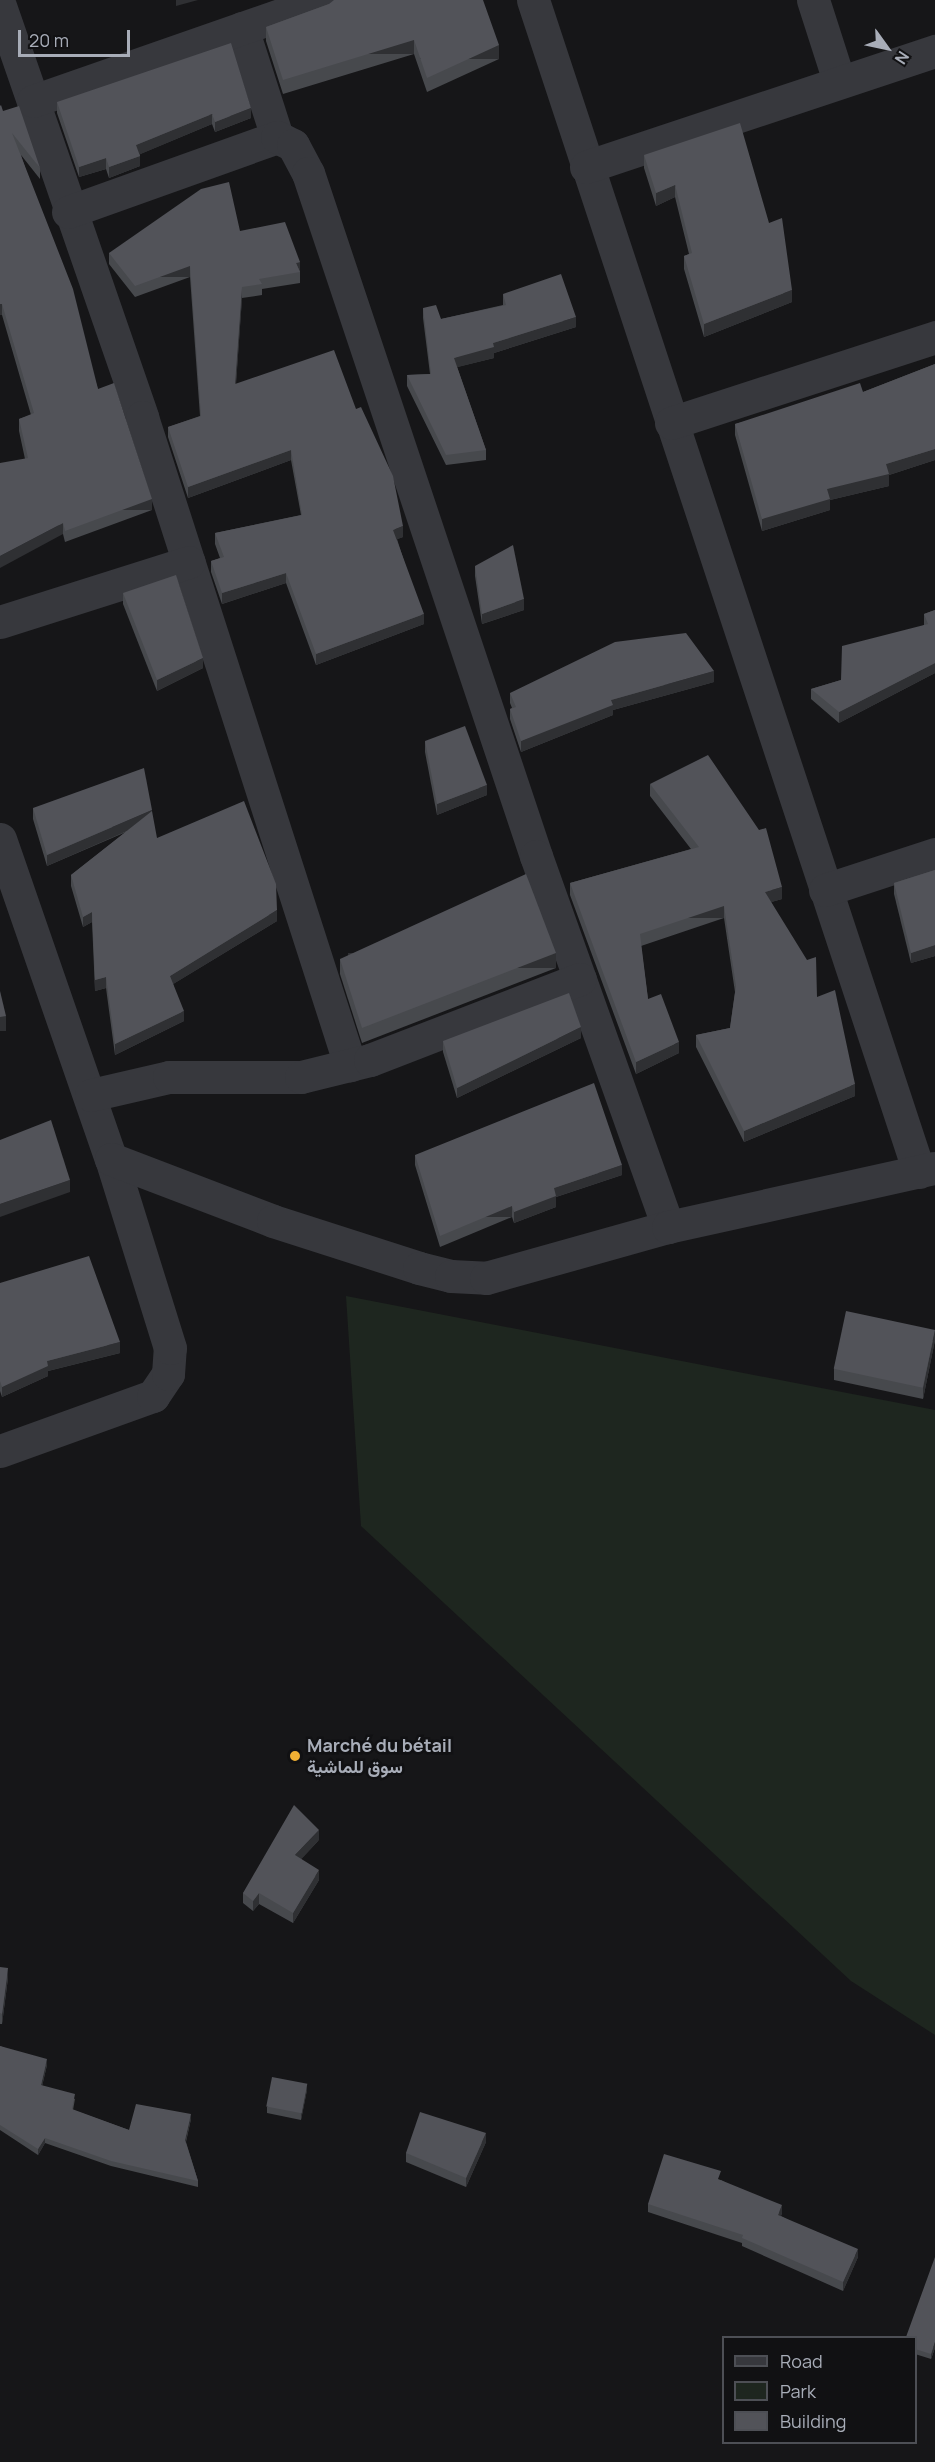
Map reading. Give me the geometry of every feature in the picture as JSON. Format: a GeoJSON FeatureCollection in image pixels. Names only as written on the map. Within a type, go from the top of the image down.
{"type":"FeatureCollection","features":[{"type":"Feature","properties":{"kind":"street"},"geometry":{"type":"LineString","coordinates":[[33,101],[323,0]]}},
{"type":"Feature","properties":{"kind":"street"},"geometry":{"type":"LineString","coordinates":[[111,1159],[273,1221],[451,1276],[486,1278],[668,1227],[927,1170],[825,890],[533,0]]}},
{"type":"Feature","properties":{"kind":"street"},"geometry":{"type":"LineString","coordinates":[[813,0],[839,81]]}},
{"type":"Feature","properties":{"kind":"street"},"geometry":{"type":"LineString","coordinates":[[0,6],[68,212],[189,562],[350,1065]]}},
{"type":"Feature","properties":{"kind":"street"},"geometry":{"type":"LineString","coordinates":[[242,28],[277,137],[293,145],[308,173],[580,979],[668,1227]]}},
{"type":"Feature","properties":{"kind":"street"},"geometry":{"type":"LineString","coordinates":[[586,167],[839,81],[935,51]]}},
{"type":"Feature","properties":{"kind":"street"},"geometry":{"type":"LineString","coordinates":[[68,212],[277,137]]}},
{"type":"Feature","properties":{"kind":"street"},"geometry":{"type":"LineString","coordinates":[[671,423],[933,344]]}},
{"type":"Feature","properties":{"kind":"street"},"geometry":{"type":"LineString","coordinates":[[0,622],[189,562]]}},
{"type":"Feature","properties":{"kind":"street"},"geometry":{"type":"LineString","coordinates":[[0,839],[91,1095],[170,1348],[168,1374],[153,1396],[0,1451]]}},
{"type":"Feature","properties":{"kind":"street"},"geometry":{"type":"LineString","coordinates":[[825,890],[935,854]]}},
{"type":"Feature","properties":{"kind":"street"},"geometry":{"type":"LineString","coordinates":[[91,1095],[169,1077],[301,1077],[350,1065],[580,979]]}},
{"type":"Feature","properties":{"kind":"green space"},"geometry":{"type":"Polygon","coordinates":[[[346,1296],[935,1410],[935,2035],[851,1981],[361,1526],[346,1296]]]}},
{"type":"Feature","properties":{"kind":"building"},"geometry":{"type":"Polygon","coordinates":[[[334,0],[483,0],[499,45],[427,78],[414,40],[283,80],[266,27],[329,4],[334,0]]]}},
{"type":"Feature","properties":{"kind":"building"},"geometry":{"type":"Polygon","coordinates":[[[231,43],[251,108],[215,122],[212,114],[136,145],[140,156],[109,167],[106,158],[79,167],[57,102],[231,43]]]}},
{"type":"Feature","properties":{"kind":"building"},"geometry":{"type":"Polygon","coordinates":[[[1,105],[3,111],[19,106],[40,168],[12,133],[73,289],[98,389],[114,383],[152,499],[65,531],[63,523],[0,556],[0,463],[28,458],[19,419],[34,413],[2,304],[0,304],[1,105]]]}},
{"type":"Feature","properties":{"kind":"building"},"geometry":{"type":"Polygon","coordinates":[[[740,123],[769,223],[782,218],[792,290],[704,324],[684,256],[692,253],[675,185],[656,193],[644,155],[740,123]]]}},
{"type":"Feature","properties":{"kind":"building"},"geometry":{"type":"Polygon","coordinates":[[[229,182],[240,231],[285,222],[300,262],[296,263],[300,272],[259,279],[262,284],[242,287],[235,384],[334,350],[356,409],[361,407],[393,476],[403,526],[393,530],[424,614],[316,654],[286,573],[222,593],[211,561],[224,557],[215,533],[302,515],[291,450],[188,487],[168,427],[201,416],[190,266],[135,286],[109,253],[201,189],[229,182]]]}},
{"type":"Feature","properties":{"kind":"building"},"geometry":{"type":"Polygon","coordinates":[[[561,274],[576,317],[493,343],[494,347],[454,358],[486,450],[446,455],[407,375],[431,374],[423,308],[436,305],[441,319],[506,305],[503,294],[561,274]]]}},
{"type":"Feature","properties":{"kind":"building"},"geometry":{"type":"Polygon","coordinates":[[[935,364],[935,449],[886,464],[889,474],[827,489],[830,499],[762,519],[735,424],[860,383],[863,392],[935,364]]]}},
{"type":"Feature","properties":{"kind":"building"},"geometry":{"type":"Polygon","coordinates":[[[513,545],[524,599],[482,614],[475,566],[513,545]]]}},
{"type":"Feature","properties":{"kind":"building"},"geometry":{"type":"Polygon","coordinates":[[[176,575],[203,658],[157,680],[123,593],[176,575]]]}},
{"type":"Feature","properties":{"kind":"building"},"geometry":{"type":"Polygon","coordinates":[[[935,610],[935,663],[839,712],[811,689],[841,680],[842,646],[928,624],[924,614],[935,610]]]}},
{"type":"Feature","properties":{"kind":"building"},"geometry":{"type":"Polygon","coordinates":[[[686,633],[714,671],[611,700],[613,705],[521,741],[510,709],[516,707],[510,693],[615,642],[686,633]]]}},
{"type":"Feature","properties":{"kind":"building"},"geometry":{"type":"Polygon","coordinates":[[[465,726],[487,785],[437,804],[425,741],[465,726]]]}},
{"type":"Feature","properties":{"kind":"building"},"geometry":{"type":"Polygon","coordinates":[[[708,755],[759,830],[766,828],[782,887],[765,892],[807,960],[816,957],[817,997],[835,990],[855,1084],[744,1131],[696,1035],[730,1028],[736,986],[724,906],[640,934],[648,999],[661,994],[679,1042],[636,1062],[570,883],[699,847],[650,784],[708,755]]]}},
{"type":"Feature","properties":{"kind":"building"},"geometry":{"type":"Polygon","coordinates":[[[144,768],[152,810],[47,855],[33,808],[144,768]]]}},
{"type":"Feature","properties":{"kind":"building"},"geometry":{"type":"Polygon","coordinates":[[[244,801],[276,884],[277,910],[170,976],[184,1011],[115,1044],[106,977],[95,980],[92,912],[83,917],[71,875],[152,811],[157,838],[244,801]]]}},
{"type":"Feature","properties":{"kind":"building"},"geometry":{"type":"Polygon","coordinates":[[[935,870],[935,945],[911,953],[894,883],[935,870]]]}},
{"type":"Feature","properties":{"kind":"building"},"geometry":{"type":"Polygon","coordinates":[[[526,874],[556,953],[362,1028],[340,959],[526,874]]]}},
{"type":"Feature","properties":{"kind":"building"},"geometry":{"type":"Polygon","coordinates":[[[0,991],[6,1016],[0,1017],[0,991]]]}},
{"type":"Feature","properties":{"kind":"building"},"geometry":{"type":"Polygon","coordinates":[[[569,993],[581,1027],[457,1088],[443,1041],[569,993]]]}},
{"type":"Feature","properties":{"kind":"building"},"geometry":{"type":"Polygon","coordinates":[[[594,1083],[622,1165],[554,1188],[556,1196],[514,1212],[512,1206],[440,1236],[415,1155],[594,1083]]]}},
{"type":"Feature","properties":{"kind":"building"},"geometry":{"type":"Polygon","coordinates":[[[51,1120],[70,1180],[0,1204],[0,1140],[51,1120]]]}},
{"type":"Feature","properties":{"kind":"building"},"geometry":{"type":"Polygon","coordinates":[[[89,1256],[120,1342],[47,1361],[48,1366],[2,1387],[0,1381],[0,1283],[89,1256]]]}},
{"type":"Feature","properties":{"kind":"building"},"geometry":{"type":"Polygon","coordinates":[[[846,1311],[935,1330],[923,1388],[834,1369],[846,1311]]]}},
{"type":"Feature","properties":{"kind":"building"},"geometry":{"type":"Polygon","coordinates":[[[294,1805],[319,1830],[295,1855],[319,1870],[293,1913],[259,1893],[253,1901],[243,1893],[294,1805]]]}},
{"type":"Feature","properties":{"kind":"building"},"geometry":{"type":"Polygon","coordinates":[[[0,1967],[8,1968],[2,2014],[0,2013],[0,1967]]]}},
{"type":"Feature","properties":{"kind":"building"},"geometry":{"type":"Polygon","coordinates":[[[0,2046],[47,2059],[41,2085],[75,2094],[72,2109],[129,2130],[136,2104],[191,2114],[185,2140],[198,2181],[111,2161],[45,2138],[38,2149],[0,2125],[0,2046]]]}},
{"type":"Feature","properties":{"kind":"building"},"geometry":{"type":"Polygon","coordinates":[[[272,2077],[307,2084],[302,2113],[266,2106],[272,2077]]]}},
{"type":"Feature","properties":{"kind":"building"},"geometry":{"type":"Polygon","coordinates":[[[420,2112],[486,2133],[466,2178],[406,2153],[420,2112]]]}},
{"type":"Feature","properties":{"kind":"building"},"geometry":{"type":"Polygon","coordinates":[[[664,2154],[721,2171],[718,2179],[782,2205],[778,2215],[858,2249],[843,2282],[742,2238],[743,2235],[648,2204],[664,2154]]]}},
{"type":"Feature","properties":{"kind":"building"},"geometry":{"type":"Polygon","coordinates":[[[935,2257],[935,2342],[931,2354],[917,2350],[917,2336],[906,2336],[935,2257]]]}},
{"type":"Feature","properties":{"kind":"place","name":"Marché du bétail سوق للماشية"},"geometry":{"type":"Point","coordinates":[295,1756]}}]}
